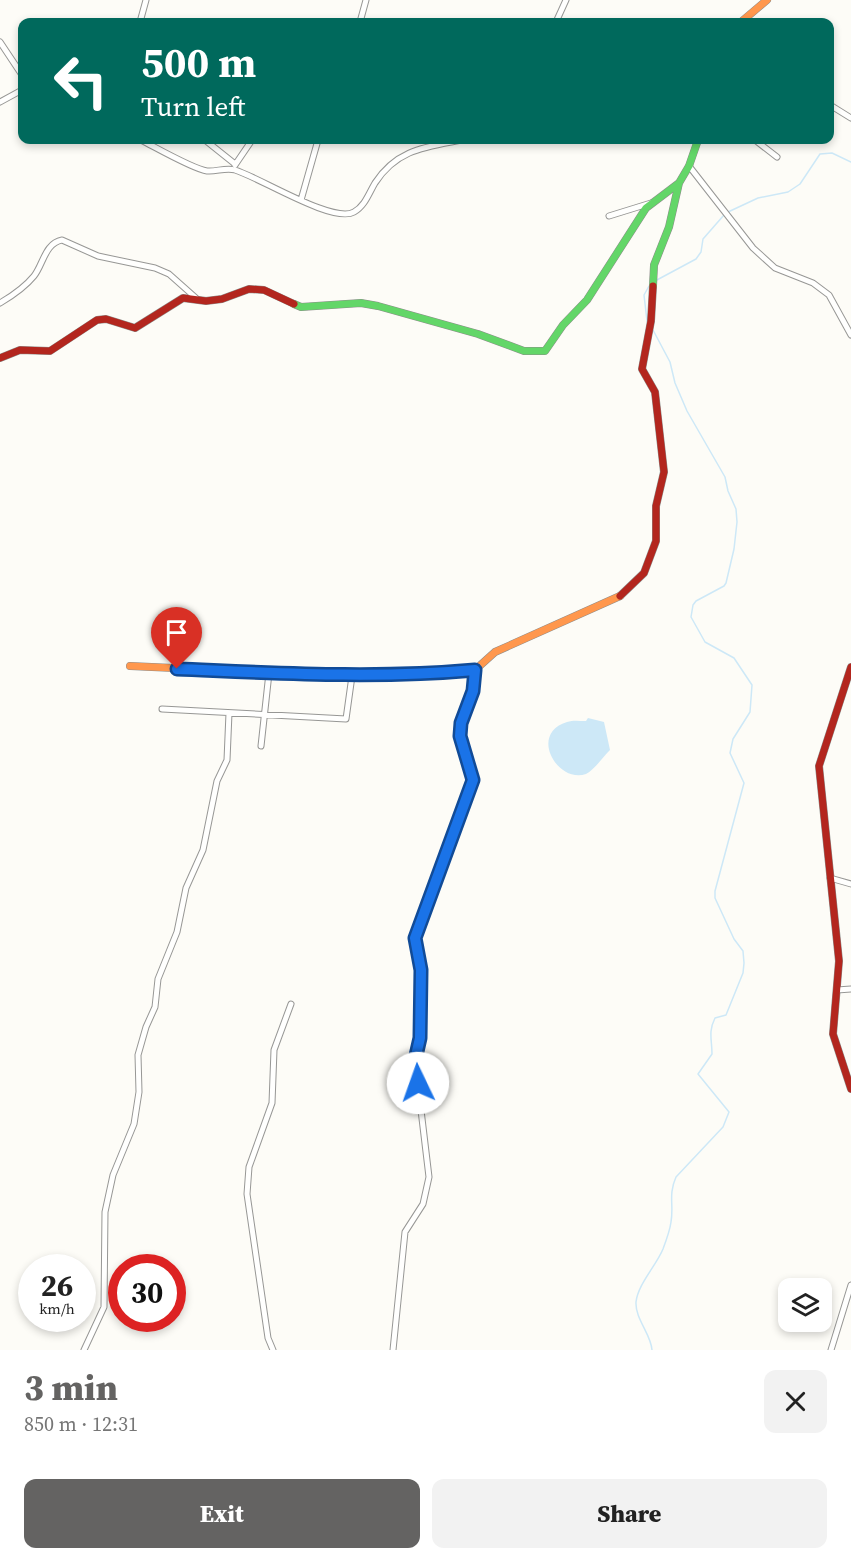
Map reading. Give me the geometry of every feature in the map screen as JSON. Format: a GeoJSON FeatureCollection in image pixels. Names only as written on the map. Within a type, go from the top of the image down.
{"type":"FeatureCollection","features":[{"type":"Feature","properties":{"kind":"street"},"geometry":{"type":"LineString","coordinates":[[141,18],[146,0]]}},
{"type":"Feature","properties":{"kind":"street"},"geometry":{"type":"LineString","coordinates":[[361,18],[366,0]]}},
{"type":"Feature","properties":{"kind":"street"},"geometry":{"type":"LineString","coordinates":[[558,18],[566,0]]}},
{"type":"Feature","properties":{"kind":"street"},"geometry":{"type":"LineString","coordinates":[[743,18],[767,0]]}},
{"type":"Feature","properties":{"kind":"street"},"geometry":{"type":"LineString","coordinates":[[0,42],[18,69]]}},
{"type":"Feature","properties":{"kind":"street"},"geometry":{"type":"LineString","coordinates":[[0,102],[18,92]]}},
{"type":"Feature","properties":{"kind":"street"},"geometry":{"type":"LineString","coordinates":[[834,107],[851,118]]}},
{"type":"Feature","properties":{"kind":"street"},"geometry":{"type":"LineString","coordinates":[[149,144],[206,171],[234,167],[249,144]]}},
{"type":"Feature","properties":{"kind":"street"},"geometry":{"type":"LineString","coordinates":[[209,144],[234,167],[301,200],[346,216],[356,212],[365,202],[376,182],[394,161],[416,149],[442,144]]}},
{"type":"Feature","properties":{"kind":"street"},"geometry":{"type":"LineString","coordinates":[[301,200],[317,144]]}},
{"type":"Feature","properties":{"kind":"street"},"geometry":{"type":"LineString","coordinates":[[130,666],[352,676],[419,675],[475,670],[495,652],[622,595],[644,573],[656,541],[656,506],[664,472],[655,392],[642,369],[651,324],[653,274],[669,226],[679,183],[689,166],[697,144]]}},
{"type":"Feature","properties":{"kind":"street"},"geometry":{"type":"LineString","coordinates":[[760,144],[777,157]]}},
{"type":"Feature","properties":{"kind":"street"},"geometry":{"type":"LineString","coordinates":[[689,166],[753,248],[775,268],[813,283],[829,295],[851,335]]}},
{"type":"Feature","properties":{"kind":"street"},"geometry":{"type":"LineString","coordinates":[[609,216],[651,203],[679,183]]}},
{"type":"Feature","properties":{"kind":"street"},"geometry":{"type":"LineString","coordinates":[[0,358],[20,350],[50,351],[97,320],[106,319],[135,328],[183,298],[206,301],[222,299],[249,289],[264,290],[301,307],[361,303],[437,321],[493,338],[523,351],[536,353],[545,351],[563,325],[587,300],[651,203]]}},
{"type":"Feature","properties":{"kind":"street"},"geometry":{"type":"LineString","coordinates":[[0,303],[26,285],[35,275],[51,245],[62,240],[98,256],[155,268],[169,274],[196,298]]}},
{"type":"Feature","properties":{"kind":"street"},"geometry":{"type":"LineString","coordinates":[[851,667],[819,766],[838,962],[833,1034],[851,1089]]}},
{"type":"Feature","properties":{"kind":"street"},"geometry":{"type":"LineString","coordinates":[[393,1350],[405,1232],[423,1204],[429,1178],[415,1060],[420,1038],[421,970],[415,938],[473,780],[460,736],[461,723],[473,691],[475,670]]}},
{"type":"Feature","properties":{"kind":"street"},"geometry":{"type":"LineString","coordinates":[[261,746],[269,673]]}},
{"type":"Feature","properties":{"kind":"street"},"geometry":{"type":"LineString","coordinates":[[162,708],[346,719],[352,676]]}},
{"type":"Feature","properties":{"kind":"street"},"geometry":{"type":"LineString","coordinates":[[84,1350],[104,1307],[105,1212],[113,1175],[134,1124],[139,1092],[138,1055],[146,1027],[155,1007],[158,978],[177,932],[186,888],[203,850],[217,781],[227,760],[229,713]]}},
{"type":"Feature","properties":{"kind":"street"},"geometry":{"type":"LineString","coordinates":[[830,878],[851,884]]}},
{"type":"Feature","properties":{"kind":"street"},"geometry":{"type":"LineString","coordinates":[[837,990],[851,989]]}},
{"type":"Feature","properties":{"kind":"street"},"geometry":{"type":"LineString","coordinates":[[273,1350],[268,1338],[248,1194],[249,1167],[272,1103],[274,1050],[291,1004]]}},
{"type":"Feature","properties":{"kind":"street"},"geometry":{"type":"LineString","coordinates":[[831,1350],[851,1285]]}},
{"type":"Feature","properties":{"kind":"water"},"geometry":{"type":"Polygon","coordinates":[[[588,718],[604,722],[610,750],[586,774],[576,775],[566,772],[551,756],[548,746],[550,737],[555,728],[567,722],[586,721],[588,718]]]}},
{"type":"Feature","properties":{"kind":"waterway"},"geometry":{"type":"LineString","coordinates":[[728,212],[758,198],[788,192],[800,184],[820,154],[832,153],[851,162]]}},
{"type":"Feature","properties":{"kind":"waterway"},"geometry":{"type":"LineString","coordinates":[[655,281],[696,259],[701,252],[703,239],[724,215]]}},
{"type":"Feature","properties":{"kind":"waterway"},"geometry":{"type":"LineString","coordinates":[[647,321],[644,295],[649,286]]}},
{"type":"Feature","properties":{"kind":"waterway"},"geometry":{"type":"LineString","coordinates":[[652,1350],[636,1308],[637,1295],[668,1236],[676,1177],[723,1127],[729,1112],[698,1074],[712,1054],[711,1032],[715,1018],[726,1015],[743,973],[743,951],[734,939],[715,898],[715,891],[744,783],[730,753],[733,739],[750,712],[752,685],[734,658],[705,642],[691,617],[696,601],[726,583],[734,549],[736,509],[725,477],[687,411],[675,383],[670,362],[653,330]]}},
{"type":"Feature","properties":{"kind":"traffic: fast"},"geometry":{"type":"LineString","coordinates":[[653,286],[654,265],[669,227],[679,183],[689,166],[697,144]]}},
{"type":"Feature","properties":{"kind":"traffic: fast"},"geometry":{"type":"LineString","coordinates":[[294,304],[301,307],[361,303],[378,306],[478,334],[524,351],[545,351],[563,325],[587,300],[646,208],[679,183]]}},
{"type":"Feature","properties":{"kind":"traffic: slow"},"geometry":{"type":"LineString","coordinates":[[746,18],[767,0]]}},
{"type":"Feature","properties":{"kind":"traffic: slow"},"geometry":{"type":"LineString","coordinates":[[130,666],[352,676],[419,675],[475,670],[495,652],[620,596]]}},
{"type":"Feature","properties":{"kind":"traffic: jam"},"geometry":{"type":"LineString","coordinates":[[620,596],[644,573],[656,541],[656,506],[664,472],[655,392],[642,369],[651,321],[653,286]]}},
{"type":"Feature","properties":{"kind":"traffic: jam"},"geometry":{"type":"LineString","coordinates":[[0,358],[20,350],[50,351],[97,320],[106,319],[135,328],[183,298],[206,301],[222,299],[249,289],[264,290],[294,304]]}},
{"type":"Feature","properties":{"kind":"traffic: jam"},"geometry":{"type":"LineString","coordinates":[[851,667],[819,766],[839,961],[833,1034],[851,1089]]}},
{"type":"Feature","properties":{"kind":"route"},"geometry":{"type":"LineString","coordinates":[[177,669],[352,676],[419,675],[475,670],[473,691],[461,723],[460,736],[473,780],[415,938],[421,970],[420,1038],[415,1060],[418,1083]]}}]}
